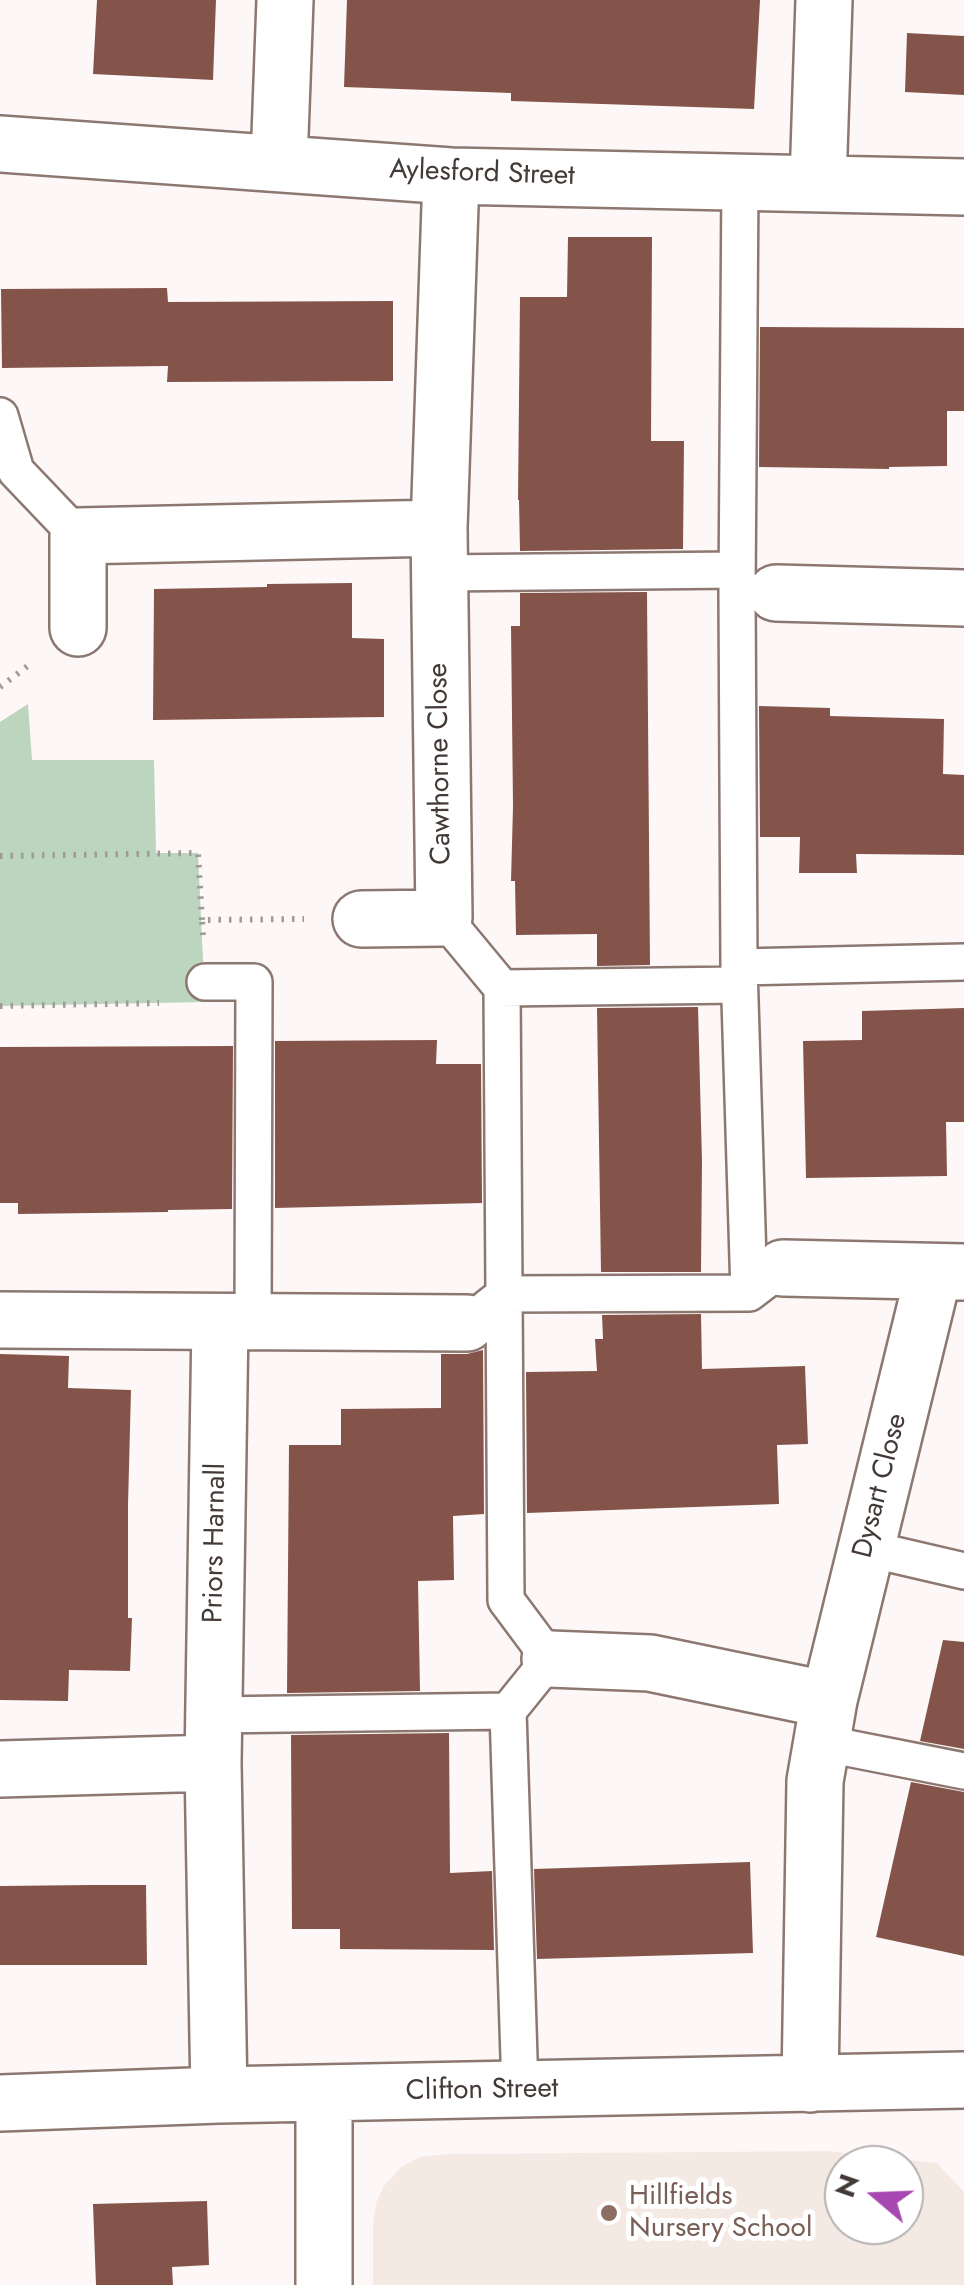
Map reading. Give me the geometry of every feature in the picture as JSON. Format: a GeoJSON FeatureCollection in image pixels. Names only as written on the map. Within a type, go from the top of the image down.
{"type":"FeatureCollection","features":[{"type":"Feature","properties":{"kind":"street"},"geometry":{"type":"LineString","coordinates":[[279,163],[285,0]]}},
{"type":"Feature","properties":{"kind":"street"},"geometry":{"type":"LineString","coordinates":[[818,183],[824,0]]}},
{"type":"Feature","properties":{"kind":"street","name":"Aylesford Street"},"geometry":{"type":"LineString","coordinates":[[0,144],[451,176],[964,186]]}},
{"type":"Feature","properties":{"kind":"street","name":"Cawthorne Close"},"geometry":{"type":"LineString","coordinates":[[444,918],[439,550],[451,176]]}},
{"type":"Feature","properties":{"kind":"street"},"geometry":{"type":"LineString","coordinates":[[78,628],[78,536],[439,550]]}},
{"type":"Feature","properties":{"kind":"street"},"geometry":{"type":"LineString","coordinates":[[750,585],[964,598]]}},
{"type":"Feature","properties":{"kind":"street"},"geometry":{"type":"LineString","coordinates":[[361,919],[444,918]]}},
{"type":"Feature","properties":{"kind":"street","name":"Dysart Close"},"geometry":{"type":"LineString","coordinates":[[766,1281],[949,1272],[866,1548],[825,1722],[815,1781],[810,2084]]}},
{"type":"Feature","properties":{"kind":"street"},"geometry":{"type":"LineString","coordinates":[[0,1320],[236,1322],[486,1309]]}},
{"type":"Feature","properties":{"kind":"street","name":"Priors Harnall"},"geometry":{"type":"LineString","coordinates":[[220,2095],[213,1739],[236,1322]]}},
{"type":"Feature","properties":{"kind":"street"},"geometry":{"type":"LineString","coordinates":[[550,1659],[650,1663],[825,1722]]}},
{"type":"Feature","properties":{"kind":"street"},"geometry":{"type":"LineString","coordinates":[[0,1769],[213,1739]]}},
{"type":"Feature","properties":{"kind":"street","name":"Clifton Street"},"geometry":{"type":"LineString","coordinates":[[0,2103],[964,2080]]}},
{"type":"Feature","properties":{"kind":"street"},"geometry":{"type":"LineString","coordinates":[[324,2094],[324,2285]]}},
{"type":"Feature","properties":{"kind":"lane"},"geometry":{"type":"LineString","coordinates":[[486,1309],[766,1281],[739,976],[750,585],[740,182]]}},
{"type":"Feature","properties":{"kind":"lane"},"geometry":{"type":"LineString","coordinates":[[0,416],[16,471],[78,536]]}},
{"type":"Feature","properties":{"kind":"lane"},"geometry":{"type":"LineString","coordinates":[[439,550],[750,585]]}},
{"type":"Feature","properties":{"kind":"lane"},"geometry":{"type":"LineString","coordinates":[[444,918],[502,988],[486,1309],[506,1600],[550,1659],[508,1711],[520,2090]]}},
{"type":"Feature","properties":{"kind":"lane"},"geometry":{"type":"LineString","coordinates":[[502,988],[964,962]]}},
{"type":"Feature","properties":{"kind":"lane"},"geometry":{"type":"LineString","coordinates":[[205,982],[254,982],[236,1322]]}},
{"type":"Feature","properties":{"kind":"lane"},"geometry":{"type":"LineString","coordinates":[[866,1548],[964,1571]]}},
{"type":"Feature","properties":{"kind":"lane"},"geometry":{"type":"LineString","coordinates":[[213,1739],[508,1711]]}},
{"type":"Feature","properties":{"kind":"lane"},"geometry":{"type":"LineString","coordinates":[[825,1722],[964,1770]]}},
{"type":"Feature","properties":{"kind":"path"},"geometry":{"type":"LineString","coordinates":[[0,856],[198,852],[202,920]]}},
{"type":"Feature","properties":{"kind":"shaded area","name":"Hillfields Nursery School"},"geometry":{"type":"Polygon","coordinates":[[[824,2151],[824,2245],[924,2245],[924,2162],[937,2163],[964,2192],[964,2285],[373,2285],[376,2203],[384,2186],[401,2167],[420,2157],[824,2151]]]}},
{"type":"Feature","properties":{"kind":"green space"},"geometry":{"type":"Polygon","coordinates":[[[28,704],[32,760],[154,760],[156,853],[198,853],[205,1002],[0,1006],[0,722],[28,704]]]}},
{"type":"Feature","properties":{"kind":"building"},"geometry":{"type":"Polygon","coordinates":[[[97,0],[216,0],[213,80],[93,74],[97,0]]]}},
{"type":"Feature","properties":{"kind":"building"},"geometry":{"type":"Polygon","coordinates":[[[347,0],[760,0],[754,109],[511,101],[511,93],[344,87],[347,0]]]}},
{"type":"Feature","properties":{"kind":"building"},"geometry":{"type":"Polygon","coordinates":[[[907,33],[964,36],[964,95],[905,92],[907,33]]]}},
{"type":"Feature","properties":{"kind":"building"},"geometry":{"type":"Polygon","coordinates":[[[568,237],[652,237],[651,441],[684,441],[683,549],[520,551],[520,297],[567,297],[568,237]]]}},
{"type":"Feature","properties":{"kind":"building"},"geometry":{"type":"Polygon","coordinates":[[[167,288],[168,302],[393,301],[393,381],[167,382],[168,366],[2,368],[1,289],[167,288]]]}},
{"type":"Feature","properties":{"kind":"building"},"geometry":{"type":"Polygon","coordinates":[[[760,327],[964,328],[964,411],[947,411],[947,466],[759,467],[760,327]]]}},
{"type":"Feature","properties":{"kind":"building"},"geometry":{"type":"Polygon","coordinates":[[[352,583],[352,638],[384,639],[384,717],[153,720],[154,589],[352,583]]]}},
{"type":"Feature","properties":{"kind":"building"},"geometry":{"type":"Polygon","coordinates":[[[647,592],[650,965],[597,966],[597,934],[516,935],[515,881],[511,881],[511,626],[520,626],[520,593],[647,592]]]}},
{"type":"Feature","properties":{"kind":"building"},"geometry":{"type":"Polygon","coordinates":[[[759,706],[830,708],[830,716],[944,719],[943,774],[964,775],[964,855],[856,854],[857,873],[799,873],[800,837],[760,837],[759,706]]]}},
{"type":"Feature","properties":{"kind":"building"},"geometry":{"type":"Polygon","coordinates":[[[698,1007],[701,1272],[601,1272],[597,1008],[698,1007]]]}},
{"type":"Feature","properties":{"kind":"building"},"geometry":{"type":"Polygon","coordinates":[[[964,1008],[964,1122],[946,1122],[947,1176],[806,1178],[803,1041],[862,1040],[862,1011],[964,1008]]]}},
{"type":"Feature","properties":{"kind":"building"},"geometry":{"type":"Polygon","coordinates":[[[437,1040],[436,1064],[481,1064],[482,1203],[275,1208],[275,1041],[437,1040]]]}},
{"type":"Feature","properties":{"kind":"building"},"geometry":{"type":"Polygon","coordinates":[[[233,1046],[232,1209],[18,1214],[18,1203],[0,1203],[0,1047],[233,1046]]]}},
{"type":"Feature","properties":{"kind":"building"},"geometry":{"type":"Polygon","coordinates":[[[701,1314],[702,1369],[805,1366],[808,1444],[777,1445],[779,1504],[527,1513],[526,1372],[597,1371],[595,1339],[603,1339],[602,1315],[701,1314]]]}},
{"type":"Feature","properties":{"kind":"building"},"geometry":{"type":"Polygon","coordinates":[[[483,1350],[484,1514],[453,1516],[454,1580],[418,1581],[420,1691],[287,1693],[289,1445],[341,1445],[341,1409],[441,1408],[441,1354],[483,1350]]]}},
{"type":"Feature","properties":{"kind":"building"},"geometry":{"type":"Polygon","coordinates":[[[0,1354],[69,1356],[68,1388],[131,1390],[130,1671],[69,1670],[68,1701],[0,1700],[0,1354]]]}},
{"type":"Feature","properties":{"kind":"building"},"geometry":{"type":"Polygon","coordinates":[[[943,1640],[964,1642],[964,1749],[920,1741],[943,1640]]]}},
{"type":"Feature","properties":{"kind":"building"},"geometry":{"type":"Polygon","coordinates":[[[449,1733],[450,1873],[492,1871],[494,1950],[340,1949],[340,1929],[292,1929],[291,1735],[449,1733]]]}},
{"type":"Feature","properties":{"kind":"building"},"geometry":{"type":"Polygon","coordinates":[[[911,1782],[964,1792],[964,1956],[876,1937],[911,1782]]]}},
{"type":"Feature","properties":{"kind":"building"},"geometry":{"type":"Polygon","coordinates":[[[750,1862],[753,1953],[537,1959],[534,1869],[750,1862]]]}},
{"type":"Feature","properties":{"kind":"building"},"geometry":{"type":"Polygon","coordinates":[[[146,1885],[147,1965],[0,1965],[0,1886],[146,1885]]]}},
{"type":"Feature","properties":{"kind":"building"},"geometry":{"type":"Polygon","coordinates":[[[207,2201],[209,2265],[172,2267],[173,2285],[96,2285],[93,2204],[207,2201]]]}},
{"type":"Feature","properties":{"kind":"place","name":"Hillfields Nursery School"},"geometry":{"type":"Point","coordinates":[609,2213]}}]}
